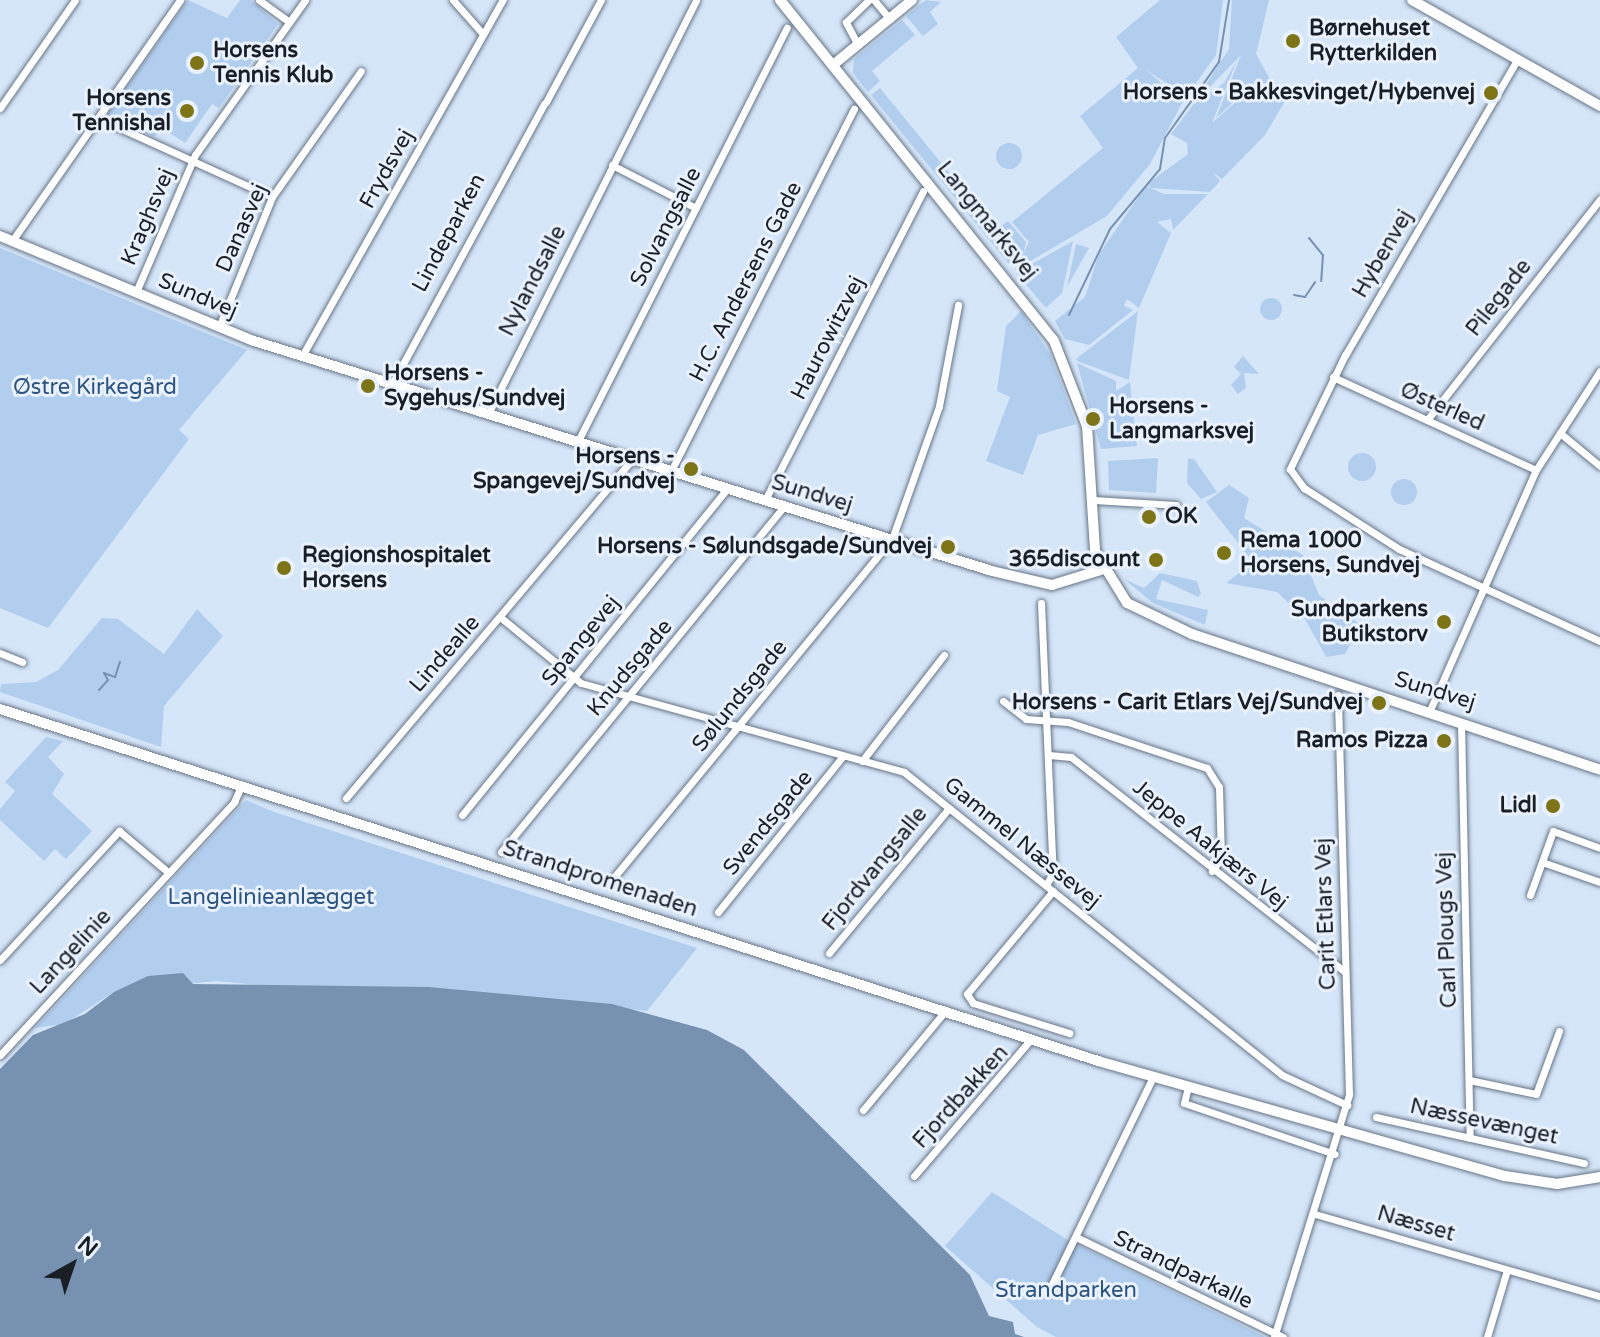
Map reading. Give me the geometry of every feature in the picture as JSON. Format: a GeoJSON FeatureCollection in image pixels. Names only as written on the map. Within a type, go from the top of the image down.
{"type":"FeatureCollection","features":[{"type":"Feature","properties":{"kind":"street"},"geometry":{"type":"LineString","coordinates":[[0,108],[75,0]]}},
{"type":"Feature","properties":{"kind":"street"},"geometry":{"type":"LineString","coordinates":[[12,241],[180,0]]}},
{"type":"Feature","properties":{"kind":"street"},"geometry":{"type":"LineString","coordinates":[[259,0],[288,21]]}},
{"type":"Feature","properties":{"kind":"street","name":"Kraghsvej"},"geometry":{"type":"LineString","coordinates":[[136,292],[192,161],[305,0]]}},
{"type":"Feature","properties":{"kind":"street"},"geometry":{"type":"LineString","coordinates":[[453,0],[483,34]]}},
{"type":"Feature","properties":{"kind":"street","name":"Frydsvej"},"geometry":{"type":"LineString","coordinates":[[302,356],[503,0]]}},
{"type":"Feature","properties":{"kind":"street","name":"Lindeparken"},"geometry":{"type":"LineString","coordinates":[[392,384],[601,0]]}},
{"type":"Feature","properties":{"kind":"street","name":"Nylandsalle"},"geometry":{"type":"LineString","coordinates":[[488,414],[696,0]]}},
{"type":"Feature","properties":{"kind":"street","name":"Langmarksvej"},"geometry":{"type":"LineString","coordinates":[[780,0],[1054,341],[1087,426],[1101,570]]}},
{"type":"Feature","properties":{"kind":"street"},"geometry":{"type":"LineString","coordinates":[[858,45],[846,22],[872,0],[890,19]]}},
{"type":"Feature","properties":{"kind":"street"},"geometry":{"type":"LineString","coordinates":[[833,65],[912,0]]}},
{"type":"Feature","properties":{"kind":"street"},"geometry":{"type":"LineString","coordinates":[[1412,0],[1600,106]]}},
{"type":"Feature","properties":{"kind":"street","name":"Solvangsalle"},"geometry":{"type":"LineString","coordinates":[[578,441],[787,28]]}},
{"type":"Feature","properties":{"kind":"street","name":"Hybenvej"},"geometry":{"type":"LineString","coordinates":[[1481,592],[1359,524],[1296,482],[1290,469],[1333,377],[1517,60]]}},
{"type":"Feature","properties":{"kind":"street","name":"Danasvej"},"geometry":{"type":"LineString","coordinates":[[219,327],[272,197],[361,71]]}},
{"type":"Feature","properties":{"kind":"street","name":"H.C. Andersens Gade"},"geometry":{"type":"LineString","coordinates":[[671,471],[854,109]]}},
{"type":"Feature","properties":{"kind":"street"},"geometry":{"type":"LineString","coordinates":[[98,118],[272,197]]}},
{"type":"Feature","properties":{"kind":"street"},"geometry":{"type":"LineString","coordinates":[[612,165],[696,208]]}},
{"type":"Feature","properties":{"kind":"street","name":"Haurowitzvej"},"geometry":{"type":"LineString","coordinates":[[765,500],[923,191]]}},
{"type":"Feature","properties":{"kind":"street","name":"Pilegade"},"geometry":{"type":"LineString","coordinates":[[1427,420],[1600,199]]}},
{"type":"Feature","properties":{"kind":"street","name":"Sundvej"},"geometry":{"type":"LineString","coordinates":[[0,236],[219,327],[302,356],[1037,584],[1067,583],[1101,570],[1144,614],[1600,770]]}},
{"type":"Feature","properties":{"kind":"street"},"geometry":{"type":"LineString","coordinates":[[892,539],[939,406],[958,305]]}},
{"type":"Feature","properties":{"kind":"street"},"geometry":{"type":"LineString","coordinates":[[1430,710],[1536,470],[1600,371]]}},
{"type":"Feature","properties":{"kind":"street","name":"Østerled"},"geometry":{"type":"LineString","coordinates":[[1333,377],[1536,470]]}},
{"type":"Feature","properties":{"kind":"street"},"geometry":{"type":"LineString","coordinates":[[1560,433],[1600,466]]}},
{"type":"Feature","properties":{"kind":"street","name":"Lindealle"},"geometry":{"type":"LineString","coordinates":[[346,798],[632,459]]}},
{"type":"Feature","properties":{"kind":"street","name":"Spangevej"},"geometry":{"type":"LineString","coordinates":[[462,815],[727,489]]}},
{"type":"Feature","properties":{"kind":"street"},"geometry":{"type":"LineString","coordinates":[[1093,500],[1176,505]]}},
{"type":"Feature","properties":{"kind":"street","name":"Knudsgade"},"geometry":{"type":"LineString","coordinates":[[501,852],[784,506]]}},
{"type":"Feature","properties":{"kind":"street","name":"Sølundsgade"},"geometry":{"type":"LineString","coordinates":[[615,876],[892,539]]}},
{"type":"Feature","properties":{"kind":"street"},"geometry":{"type":"LineString","coordinates":[[1481,592],[1600,641]]}},
{"type":"Feature","properties":{"kind":"street"},"geometry":{"type":"LineString","coordinates":[[1041,603],[1053,873],[1050,888],[967,994],[973,1003],[1069,1033]]}},
{"type":"Feature","properties":{"kind":"street"},"geometry":{"type":"LineString","coordinates":[[500,617],[574,679]]}},
{"type":"Feature","properties":{"kind":"street"},"geometry":{"type":"LineString","coordinates":[[0,653],[22,662]]}},
{"type":"Feature","properties":{"kind":"street"},"geometry":{"type":"LineString","coordinates":[[862,761],[944,655]]}},
{"type":"Feature","properties":{"kind":"street","name":"Gammel Næssevej"},"geometry":{"type":"LineString","coordinates":[[574,679],[904,772],[1291,1082],[1347,1105]]}},
{"type":"Feature","properties":{"kind":"street","name":"Carit Etlars Vej"},"geometry":{"type":"LineString","coordinates":[[1338,695],[1347,1105],[1342,1131]]}},
{"type":"Feature","properties":{"kind":"street"},"geometry":{"type":"LineString","coordinates":[[1003,701],[1026,719],[1047,720],[1212,772],[1221,854],[1212,871]]}},
{"type":"Feature","properties":{"kind":"street","name":"Strandpromenaden"},"geometry":{"type":"LineString","coordinates":[[0,709],[1153,1077],[1528,1181],[1600,1177]]}},
{"type":"Feature","properties":{"kind":"street","name":"Carl Plougs Vej"},"geometry":{"type":"LineString","coordinates":[[1462,721],[1470,1138]]}},
{"type":"Feature","properties":{"kind":"street","name":"Jeppe Aakjærs Vej"},"geometry":{"type":"LineString","coordinates":[[1049,755],[1071,757],[1212,871],[1345,972]]}},
{"type":"Feature","properties":{"kind":"street","name":"Svendsgade"},"geometry":{"type":"LineString","coordinates":[[718,912],[843,756]]}},
{"type":"Feature","properties":{"kind":"street","name":"Langelinie"},"geometry":{"type":"LineString","coordinates":[[0,1055],[234,802],[241,786]]}},
{"type":"Feature","properties":{"kind":"street","name":"Fjordvangsalle"},"geometry":{"type":"LineString","coordinates":[[829,953],[949,808]]}},
{"type":"Feature","properties":{"kind":"street"},"geometry":{"type":"LineString","coordinates":[[0,960],[119,831],[169,873]]}},
{"type":"Feature","properties":{"kind":"street"},"geometry":{"type":"LineString","coordinates":[[1530,895],[1553,831],[1600,848]]}},
{"type":"Feature","properties":{"kind":"street"},"geometry":{"type":"LineString","coordinates":[[1542,862],[1600,882]]}},
{"type":"Feature","properties":{"kind":"street"},"geometry":{"type":"LineString","coordinates":[[863,1110],[946,1010]]}},
{"type":"Feature","properties":{"kind":"street"},"geometry":{"type":"LineString","coordinates":[[1469,1080],[1536,1094],[1559,1031]]}},
{"type":"Feature","properties":{"kind":"street","name":"Fjordbakken"},"geometry":{"type":"LineString","coordinates":[[914,1176],[1031,1039]]}},
{"type":"Feature","properties":{"kind":"street"},"geometry":{"type":"LineString","coordinates":[[1052,1284],[1153,1077]]}},
{"type":"Feature","properties":{"kind":"street"},"geometry":{"type":"LineString","coordinates":[[1188,1087],[1184,1103],[1335,1154]]}},
{"type":"Feature","properties":{"kind":"street","name":"Næssevænget"},"geometry":{"type":"LineString","coordinates":[[1376,1117],[1584,1163]]}},
{"type":"Feature","properties":{"kind":"street"},"geometry":{"type":"LineString","coordinates":[[1277,1336],[1342,1131]]}},
{"type":"Feature","properties":{"kind":"street","name":"Næsset"},"geometry":{"type":"LineString","coordinates":[[1315,1214],[1600,1296]]}},
{"type":"Feature","properties":{"kind":"street","name":"Strandparkalle"},"geometry":{"type":"LineString","coordinates":[[1076,1237],[1277,1336]]}},
{"type":"Feature","properties":{"kind":"street"},"geometry":{"type":"LineString","coordinates":[[1487,1337],[1507,1270]]}},
{"type":"Feature","properties":{"kind":"green space","name":"Horsens Tennis Klub"},"geometry":{"type":"Polygon","coordinates":[[[188,0],[227,18],[240,0],[251,0],[278,24],[219,108],[212,104],[185,143],[162,128],[154,137],[107,115],[188,0]]]}},
{"type":"Feature","properties":{"kind":"green space"},"geometry":{"type":"Polygon","coordinates":[[[926,0],[941,2],[930,12],[938,24],[923,36],[906,16],[926,0]]]}},
{"type":"Feature","properties":{"kind":"green space"},"geometry":{"type":"Polygon","coordinates":[[[1160,0],[1223,0],[1216,55],[1187,96],[1146,70],[1183,101],[1150,164],[1107,216],[1015,270],[1029,242],[1012,222],[1103,148],[1080,116],[1138,68],[1116,37],[1160,0]]]}},
{"type":"Feature","properties":{"kind":"green space"},"geometry":{"type":"Polygon","coordinates":[[[1232,0],[1269,0],[1256,54],[1270,79],[1286,89],[1255,82],[1216,118],[1241,55],[1194,103],[1229,49],[1232,0]]]}},
{"type":"Feature","properties":{"kind":"green space"},"geometry":{"type":"Polygon","coordinates":[[[902,20],[915,35],[872,71],[880,81],[868,92],[853,73],[854,59],[902,20]]]}},
{"type":"Feature","properties":{"kind":"green space"},"geometry":{"type":"Polygon","coordinates":[[[1237,60],[1212,123],[1256,84],[1290,93],[1265,135],[1222,179],[1212,172],[1220,181],[1210,192],[1151,188],[1147,184],[1188,154],[1187,143],[1171,134],[1193,105],[1224,83],[1237,60]]]}},
{"type":"Feature","properties":{"kind":"green space"},"geometry":{"type":"Polygon","coordinates":[[[880,88],[996,230],[1008,221],[1026,242],[1023,256],[1009,264],[871,95],[880,88]]]}},
{"type":"Feature","properties":{"kind":"green space"},"geometry":{"type":"Polygon","coordinates":[[[1009,143],[1018,147],[1022,156],[1018,165],[1009,169],[1000,165],[996,156],[1000,147],[1009,143]]]}},
{"type":"Feature","properties":{"kind":"green space"},"geometry":{"type":"Polygon","coordinates":[[[1146,186],[1164,194],[1208,194],[1173,230],[1171,219],[1157,222],[1171,233],[1139,308],[1127,299],[1124,306],[1133,310],[1089,345],[1065,339],[1055,321],[1085,297],[1099,254],[1146,186]]]}},
{"type":"Feature","properties":{"kind":"green space"},"geometry":{"type":"Polygon","coordinates":[[[1073,241],[1062,293],[1046,308],[1016,273],[1073,241]]]}},
{"type":"Feature","properties":{"kind":"green space"},"geometry":{"type":"Polygon","coordinates":[[[1076,244],[1089,248],[1067,287],[1076,244]]]}},
{"type":"Feature","properties":{"kind":"green space","name":"Østre Kirkegård"},"geometry":{"type":"Polygon","coordinates":[[[0,248],[247,350],[179,430],[189,439],[48,628],[0,608],[0,248]]]}},
{"type":"Feature","properties":{"kind":"green space"},"geometry":{"type":"Polygon","coordinates":[[[1271,298],[1279,301],[1282,309],[1279,317],[1271,320],[1263,317],[1260,309],[1263,301],[1271,298]]]}},
{"type":"Feature","properties":{"kind":"green space"},"geometry":{"type":"Polygon","coordinates":[[[1021,311],[1050,354],[1076,424],[1038,435],[1023,475],[986,461],[1010,397],[997,391],[1006,326],[1021,311]]]}},
{"type":"Feature","properties":{"kind":"green space"},"geometry":{"type":"Polygon","coordinates":[[[1138,311],[1129,380],[1077,361],[1076,359],[1138,311]]]}},
{"type":"Feature","properties":{"kind":"green space"},"geometry":{"type":"Polygon","coordinates":[[[1243,356],[1259,374],[1244,373],[1246,388],[1238,394],[1231,385],[1241,374],[1234,367],[1243,356]]]}},
{"type":"Feature","properties":{"kind":"green space"},"geometry":{"type":"Polygon","coordinates":[[[1077,363],[1116,381],[1116,391],[1130,382],[1137,446],[1101,449],[1077,363]]]}},
{"type":"Feature","properties":{"kind":"green space"},"geometry":{"type":"Polygon","coordinates":[[[1362,453],[1372,457],[1376,467],[1372,477],[1362,481],[1352,477],[1348,467],[1352,457],[1362,453]]]}},
{"type":"Feature","properties":{"kind":"green space"},"geometry":{"type":"Polygon","coordinates":[[[1158,458],[1156,493],[1109,490],[1108,461],[1158,458]]]}},
{"type":"Feature","properties":{"kind":"green space"},"geometry":{"type":"Polygon","coordinates":[[[1188,459],[1194,459],[1217,492],[1201,499],[1187,483],[1188,459]]]}},
{"type":"Feature","properties":{"kind":"green space"},"geometry":{"type":"Polygon","coordinates":[[[1404,479],[1413,483],[1417,492],[1413,501],[1404,505],[1395,501],[1391,492],[1395,483],[1404,479]]]}},
{"type":"Feature","properties":{"kind":"green space"},"geometry":{"type":"Polygon","coordinates":[[[1229,485],[1249,498],[1244,518],[1303,555],[1319,595],[1361,625],[1345,654],[1326,657],[1305,619],[1277,592],[1226,583],[1253,562],[1206,502],[1229,485]]]}},
{"type":"Feature","properties":{"kind":"green space"},"geometry":{"type":"Polygon","coordinates":[[[1160,573],[1197,581],[1201,594],[1198,597],[1162,580],[1156,599],[1208,610],[1205,625],[1153,603],[1124,579],[1144,588],[1160,573]]]}},
{"type":"Feature","properties":{"kind":"green space"},"geometry":{"type":"Polygon","coordinates":[[[197,609],[223,636],[164,706],[161,747],[0,692],[1,684],[36,682],[58,670],[102,618],[118,619],[164,654],[197,609]]]}},
{"type":"Feature","properties":{"kind":"green space"},"geometry":{"type":"Polygon","coordinates":[[[46,737],[63,741],[48,757],[64,774],[52,794],[92,831],[66,859],[55,849],[44,861],[0,820],[0,809],[15,791],[5,782],[46,737]]]}},
{"type":"Feature","properties":{"kind":"green space","name":"Langelinieanlægget"},"geometry":{"type":"Polygon","coordinates":[[[246,800],[274,812],[697,948],[647,1011],[428,987],[311,990],[216,981],[114,992],[64,1024],[35,1028],[246,800]]]}},
{"type":"Feature","properties":{"kind":"green space","name":"Strandparken"},"geometry":{"type":"Polygon","coordinates":[[[992,1192],[1066,1239],[1265,1337],[1056,1337],[1037,1327],[945,1246],[992,1192]]]}},
{"type":"Feature","properties":{"kind":"shaded area"},"geometry":{"type":"Polygon","coordinates":[[[183,973],[193,984],[429,987],[612,1004],[707,1030],[744,1050],[970,1275],[989,1316],[1013,1322],[1015,1334],[1024,1337],[0,1337],[0,1069],[33,1035],[85,1014],[114,992],[148,976],[183,973]]]}},
{"type":"Feature","properties":{"kind":"waterway"},"geometry":{"type":"LineString","coordinates":[[1069,315],[1110,229],[1160,169],[1165,138],[1219,62],[1229,0]]}},
{"type":"Feature","properties":{"kind":"waterway"},"geometry":{"type":"LineString","coordinates":[[1309,238],[1323,255],[1321,281]]}},
{"type":"Feature","properties":{"kind":"waterway"},"geometry":{"type":"LineString","coordinates":[[1294,295],[1305,297],[1315,282]]}},
{"type":"Feature","properties":{"kind":"waterway"},"geometry":{"type":"LineString","coordinates":[[99,690],[108,680],[104,673],[115,677],[120,662]]}},
{"type":"Feature","properties":{"kind":"place","name":"Børnehuset Rytterkilden"},"geometry":{"type":"Point","coordinates":[1293,41]}},
{"type":"Feature","properties":{"kind":"place","name":"Horsens Tennis Klub"},"geometry":{"type":"Point","coordinates":[197,63]}},
{"type":"Feature","properties":{"kind":"place","name":"Horsens - Bakkesvinget/Hybenvej"},"geometry":{"type":"Point","coordinates":[1491,93]}},
{"type":"Feature","properties":{"kind":"place","name":"Horsens Tennishal"},"geometry":{"type":"Point","coordinates":[187,111]}},
{"type":"Feature","properties":{"kind":"place","name":"Horsens - Sygehus/Sundvej"},"geometry":{"type":"Point","coordinates":[368,386]}},
{"type":"Feature","properties":{"kind":"place","name":"Horsens - Langmarksvej"},"geometry":{"type":"Point","coordinates":[1093,419]}},
{"type":"Feature","properties":{"kind":"place","name":"Horsens - Spangevej/Sundvej"},"geometry":{"type":"Point","coordinates":[691,469]}},
{"type":"Feature","properties":{"kind":"place","name":"OK"},"geometry":{"type":"Point","coordinates":[1149,517]}},
{"type":"Feature","properties":{"kind":"place","name":"Horsens - Sølundsgade/Sundvej"},"geometry":{"type":"Point","coordinates":[948,547]}},
{"type":"Feature","properties":{"kind":"place","name":"Rema 1000 Horsens, Sundvej"},"geometry":{"type":"Point","coordinates":[1224,553]}},
{"type":"Feature","properties":{"kind":"place","name":"365discount"},"geometry":{"type":"Point","coordinates":[1156,560]}},
{"type":"Feature","properties":{"kind":"place","name":"Regionshospitalet Horsens"},"geometry":{"type":"Point","coordinates":[284,568]}},
{"type":"Feature","properties":{"kind":"place","name":"Sundparkens Butikstorv"},"geometry":{"type":"Point","coordinates":[1444,622]}},
{"type":"Feature","properties":{"kind":"place","name":"Horsens - Carit Etlars Vej/Sundvej"},"geometry":{"type":"Point","coordinates":[1379,703]}},
{"type":"Feature","properties":{"kind":"place","name":"Ramos Pizza"},"geometry":{"type":"Point","coordinates":[1444,741]}},
{"type":"Feature","properties":{"kind":"place","name":"Lidl"},"geometry":{"type":"Point","coordinates":[1553,806]}}]}
